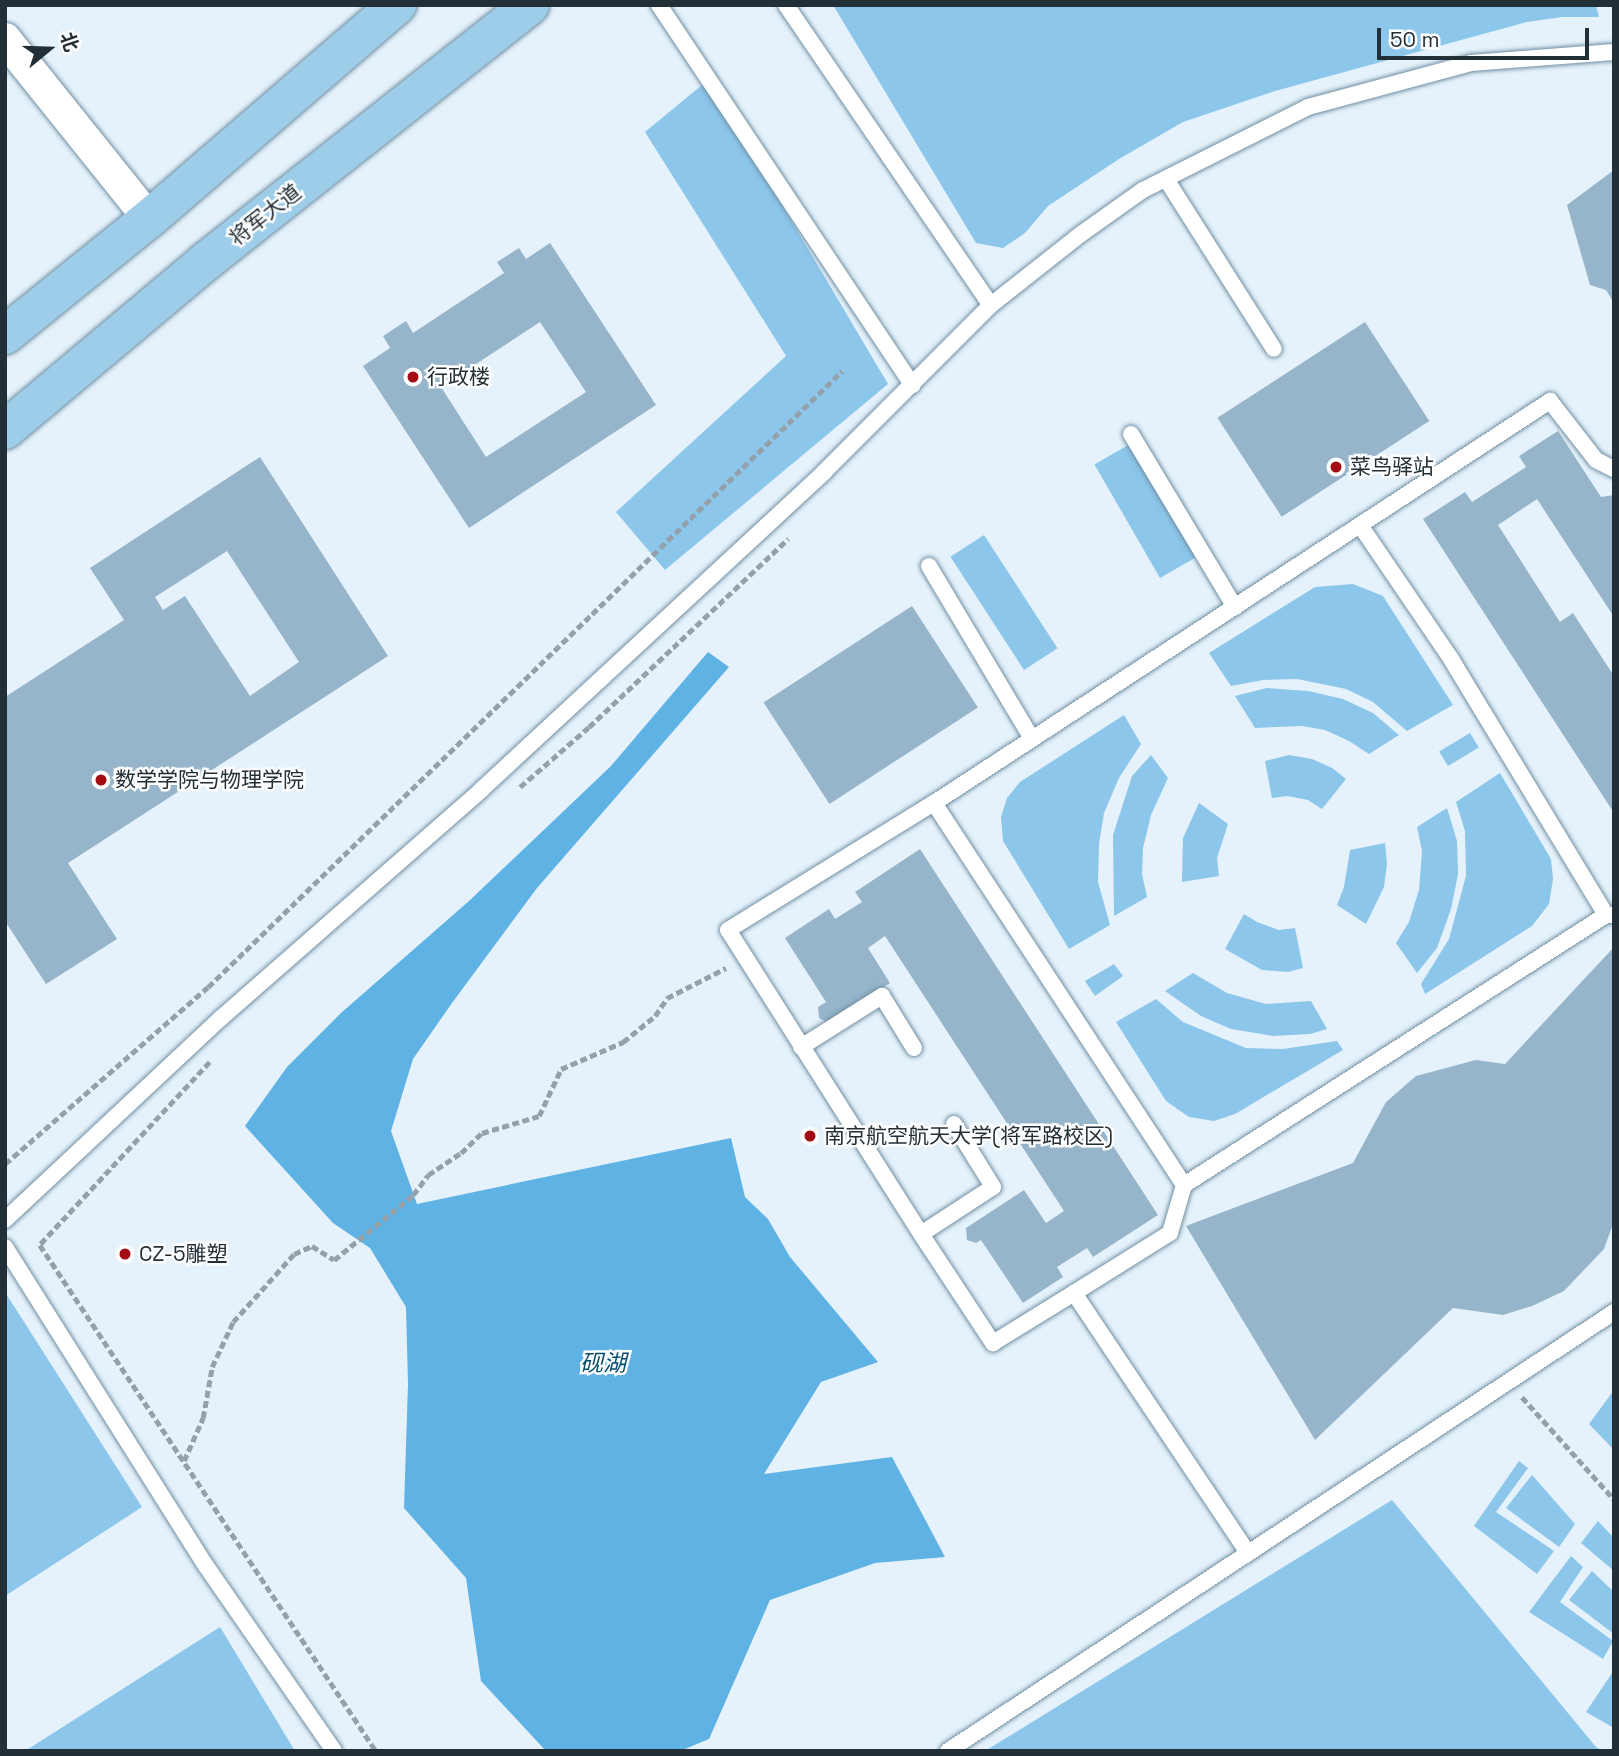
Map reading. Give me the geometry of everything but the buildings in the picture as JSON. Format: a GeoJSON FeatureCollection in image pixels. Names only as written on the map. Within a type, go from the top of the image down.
{"type":"FeatureCollection","features":[{"type":"Feature","properties":{"kind":"main road"},"geometry":{"type":"LineString","coordinates":[[5,335],[149,219],[397,5]]}},
{"type":"Feature","properties":{"kind":"main road","name":"将军大道"},"geometry":{"type":"LineString","coordinates":[[5,430],[205,262],[530,5]]}},
{"type":"Feature","properties":{"kind":"street"},"geometry":{"type":"LineString","coordinates":[[5,39],[149,219]]}},
{"type":"Feature","properties":{"kind":"lane"},"geometry":{"type":"LineString","coordinates":[[659,5],[912,385]]}},
{"type":"Feature","properties":{"kind":"lane"},"geometry":{"type":"LineString","coordinates":[[786,5],[991,305]]}},
{"type":"Feature","properties":{"kind":"lane"},"geometry":{"type":"LineString","coordinates":[[5,1220],[220,1018],[481,790],[824,472],[991,305],[1081,234],[1143,190],[1308,107],[1471,63],[1614,52]]}},
{"type":"Feature","properties":{"kind":"lane"},"geometry":{"type":"LineString","coordinates":[[1166,178],[1274,349]]}},
{"type":"Feature","properties":{"kind":"lane"},"geometry":{"type":"LineString","coordinates":[[1360,525],[1451,659],[1610,915],[1184,1185],[1170,1233],[993,1343],[728,930],[934,803],[1550,401],[1597,460],[1614,469]]}},
{"type":"Feature","properties":{"kind":"lane"},"geometry":{"type":"LineString","coordinates":[[1131,434],[1235,607]]}},
{"type":"Feature","properties":{"kind":"lane"},"geometry":{"type":"LineString","coordinates":[[929,566],[1032,739]]}},
{"type":"Feature","properties":{"kind":"lane"},"geometry":{"type":"LineString","coordinates":[[934,803],[1184,1185]]}},
{"type":"Feature","properties":{"kind":"lane"},"geometry":{"type":"LineString","coordinates":[[801,1047],[882,996],[914,1048]]}},
{"type":"Feature","properties":{"kind":"lane"},"geometry":{"type":"LineString","coordinates":[[921,1234],[993,1187],[954,1124]]}},
{"type":"Feature","properties":{"kind":"lane"},"geometry":{"type":"LineString","coordinates":[[5,1247],[206,1566],[329,1749]]}},
{"type":"Feature","properties":{"kind":"lane"},"geometry":{"type":"LineString","coordinates":[[1074,1293],[1248,1553]]}},
{"type":"Feature","properties":{"kind":"lane"},"geometry":{"type":"LineString","coordinates":[[948,1751],[1614,1312]]}},
{"type":"Feature","properties":{"kind":"path"},"geometry":{"type":"LineString","coordinates":[[5,1164],[208,987],[842,370]]}},
{"type":"Feature","properties":{"kind":"path"},"geometry":{"type":"LineString","coordinates":[[516,791],[589,727],[790,537]]}},
{"type":"Feature","properties":{"kind":"path"},"geometry":{"type":"LineString","coordinates":[[184,1462],[203,1418],[212,1367],[233,1322],[294,1254],[312,1247],[334,1260],[413,1195],[428,1175],[461,1153],[482,1133],[540,1115],[561,1069],[623,1042],[654,1016],[667,998],[698,985],[745,957]]}},
{"type":"Feature","properties":{"kind":"path"},"geometry":{"type":"LineString","coordinates":[[215,1057],[40,1245],[376,1751]]}},
{"type":"Feature","properties":{"kind":"path"},"geometry":{"type":"LineString","coordinates":[[1508,1381],[1614,1499]]}},
{"type":"Feature","properties":{"kind":"shaded area"},"geometry":{"type":"Polygon","coordinates":[[[833,5],[1596,5],[1599,17],[1562,17],[1527,22],[1275,91],[1183,122],[1119,159],[1048,206],[1025,233],[1003,248],[976,243],[833,5]]]}},
{"type":"Feature","properties":{"kind":"shaded area"},"geometry":{"type":"Polygon","coordinates":[[[708,80],[888,384],[665,570],[616,512],[786,356],[645,132],[708,80]]]}},
{"type":"Feature","properties":{"kind":"shaded area"},"geometry":{"type":"Polygon","coordinates":[[[1130,444],[1196,557],[1160,578],[1094,464],[1130,444]]]}},
{"type":"Feature","properties":{"kind":"shaded area"},"geometry":{"type":"Polygon","coordinates":[[[984,535],[1058,648],[1024,670],[950,557],[984,535]]]}},
{"type":"Feature","properties":{"kind":"shaded area"},"geometry":{"type":"Polygon","coordinates":[[[1353,584],[1383,596],[1453,705],[1407,731],[1373,702],[1346,689],[1297,679],[1263,680],[1231,686],[1209,653],[1315,587],[1353,584]]]}},
{"type":"Feature","properties":{"kind":"shaded area"},"geometry":{"type":"Polygon","coordinates":[[[1267,688],[1308,691],[1343,699],[1373,713],[1399,735],[1369,754],[1325,730],[1302,726],[1255,728],[1235,696],[1267,688]]]}},
{"type":"Feature","properties":{"kind":"shaded area"},"geometry":{"type":"Polygon","coordinates":[[[1124,715],[1141,744],[1119,778],[1104,813],[1099,844],[1098,882],[1110,925],[1069,949],[1003,841],[1001,817],[1007,798],[1020,782],[1124,715]]]}},
{"type":"Feature","properties":{"kind":"shaded area"},"geometry":{"type":"Polygon","coordinates":[[[1470,733],[1479,748],[1448,766],[1439,752],[1470,733]]]}},
{"type":"Feature","properties":{"kind":"shaded area"},"geometry":{"type":"Polygon","coordinates":[[[1151,755],[1168,778],[1151,815],[1143,848],[1142,874],[1147,897],[1114,916],[1113,835],[1132,776],[1151,755]]]}},
{"type":"Feature","properties":{"kind":"shaded area"},"geometry":{"type":"Polygon","coordinates":[[[1289,755],[1312,759],[1332,768],[1346,779],[1322,809],[1308,800],[1287,796],[1272,798],[1265,761],[1289,755]]]}},
{"type":"Feature","properties":{"kind":"shaded area"},"geometry":{"type":"Polygon","coordinates":[[[1500,773],[1551,859],[1553,879],[1549,904],[1532,926],[1425,994],[1421,984],[1449,939],[1466,876],[1465,831],[1456,802],[1500,773]]]}},
{"type":"Feature","properties":{"kind":"shaded area"},"geometry":{"type":"Polygon","coordinates":[[[1199,803],[1228,824],[1217,858],[1219,876],[1182,882],[1183,838],[1199,803]]]}},
{"type":"Feature","properties":{"kind":"shaded area"},"geometry":{"type":"Polygon","coordinates":[[[1447,808],[1457,841],[1458,874],[1451,909],[1437,948],[1417,973],[1396,943],[1409,922],[1419,890],[1422,851],[1417,827],[1447,808]]]}},
{"type":"Feature","properties":{"kind":"shaded area"},"geometry":{"type":"Polygon","coordinates":[[[1385,843],[1387,864],[1384,887],[1366,924],[1337,905],[1344,887],[1350,850],[1385,843]]]}},
{"type":"Feature","properties":{"kind":"shaded area"},"geometry":{"type":"Polygon","coordinates":[[[1244,914],[1279,930],[1295,928],[1303,968],[1288,972],[1262,970],[1225,949],[1244,914]]]}},
{"type":"Feature","properties":{"kind":"shaded area"},"geometry":{"type":"Polygon","coordinates":[[[1114,964],[1123,976],[1095,996],[1085,981],[1114,964]]]}},
{"type":"Feature","properties":{"kind":"shaded area"},"geometry":{"type":"Polygon","coordinates":[[[1193,973],[1227,993],[1266,1004],[1311,1001],[1327,1029],[1310,1034],[1273,1036],[1231,1029],[1201,1016],[1165,991],[1193,973]]]}},
{"type":"Feature","properties":{"kind":"shaded area"},"geometry":{"type":"Polygon","coordinates":[[[1156,999],[1183,1022],[1246,1048],[1283,1049],[1337,1041],[1343,1050],[1235,1114],[1214,1121],[1189,1117],[1166,1101],[1116,1022],[1156,999]]]}},
{"type":"Feature","properties":{"kind":"shaded area"},"geometry":{"type":"Polygon","coordinates":[[[5,1292],[142,1507],[5,1596],[5,1292]]]}},
{"type":"Feature","properties":{"kind":"shaded area"},"geometry":{"type":"Polygon","coordinates":[[[1614,1390],[1614,1450],[1589,1424],[1614,1390]]]}},
{"type":"Feature","properties":{"kind":"shaded area"},"geometry":{"type":"Polygon","coordinates":[[[1519,1461],[1528,1468],[1496,1512],[1554,1551],[1537,1574],[1474,1526],[1519,1461]]]}},
{"type":"Feature","properties":{"kind":"shaded area"},"geometry":{"type":"Polygon","coordinates":[[[1532,1475],[1575,1524],[1559,1547],[1506,1508],[1532,1475]]]}},
{"type":"Feature","properties":{"kind":"shaded area"},"geometry":{"type":"Polygon","coordinates":[[[1392,1500],[1596,1747],[1603,1751],[985,1751],[1392,1500]]]}},
{"type":"Feature","properties":{"kind":"shaded area"},"geometry":{"type":"Polygon","coordinates":[[[1598,1521],[1614,1538],[1614,1571],[1581,1543],[1598,1521]]]}},
{"type":"Feature","properties":{"kind":"shaded area"},"geometry":{"type":"Polygon","coordinates":[[[1571,1556],[1583,1567],[1560,1602],[1613,1641],[1603,1659],[1529,1612],[1571,1556]]]}},
{"type":"Feature","properties":{"kind":"shaded area"},"geometry":{"type":"Polygon","coordinates":[[[1592,1571],[1614,1592],[1614,1634],[1569,1600],[1592,1571]]]}},
{"type":"Feature","properties":{"kind":"shaded area"},"geometry":{"type":"Polygon","coordinates":[[[220,1627],[295,1751],[25,1751],[220,1627]]]}},
{"type":"Feature","properties":{"kind":"shaded area"},"geometry":{"type":"Polygon","coordinates":[[[1614,1670],[1614,1728],[1586,1712],[1614,1670]]]}},
{"type":"Feature","properties":{"kind":"water","name":"砚湖"},"geometry":{"type":"Polygon","coordinates":[[[708,652],[729,667],[537,888],[452,1003],[413,1059],[391,1131],[417,1204],[731,1138],[745,1197],[768,1219],[790,1257],[878,1362],[821,1382],[764,1474],[892,1457],[945,1557],[875,1563],[770,1600],[709,1739],[680,1751],[546,1751],[481,1681],[466,1578],[404,1508],[408,1384],[406,1307],[370,1248],[333,1223],[245,1126],[287,1067],[341,1013],[469,901],[611,766],[708,652]]]}},
{"type":"Feature","properties":{"kind":"place","name":"行政楼"},"geometry":{"type":"Point","coordinates":[413,377]}},
{"type":"Feature","properties":{"kind":"place","name":"菜鸟驿站"},"geometry":{"type":"Point","coordinates":[1336,467]}},
{"type":"Feature","properties":{"kind":"place","name":"数学学院与物理学院"},"geometry":{"type":"Point","coordinates":[101,780]}},
{"type":"Feature","properties":{"kind":"place","name":"南京航空航天大学(将军路校区)"},"geometry":{"type":"Point","coordinates":[810,1136]}},
{"type":"Feature","properties":{"kind":"place","name":"CZ-5雕塑"},"geometry":{"type":"Point","coordinates":[125,1254]}}]}
